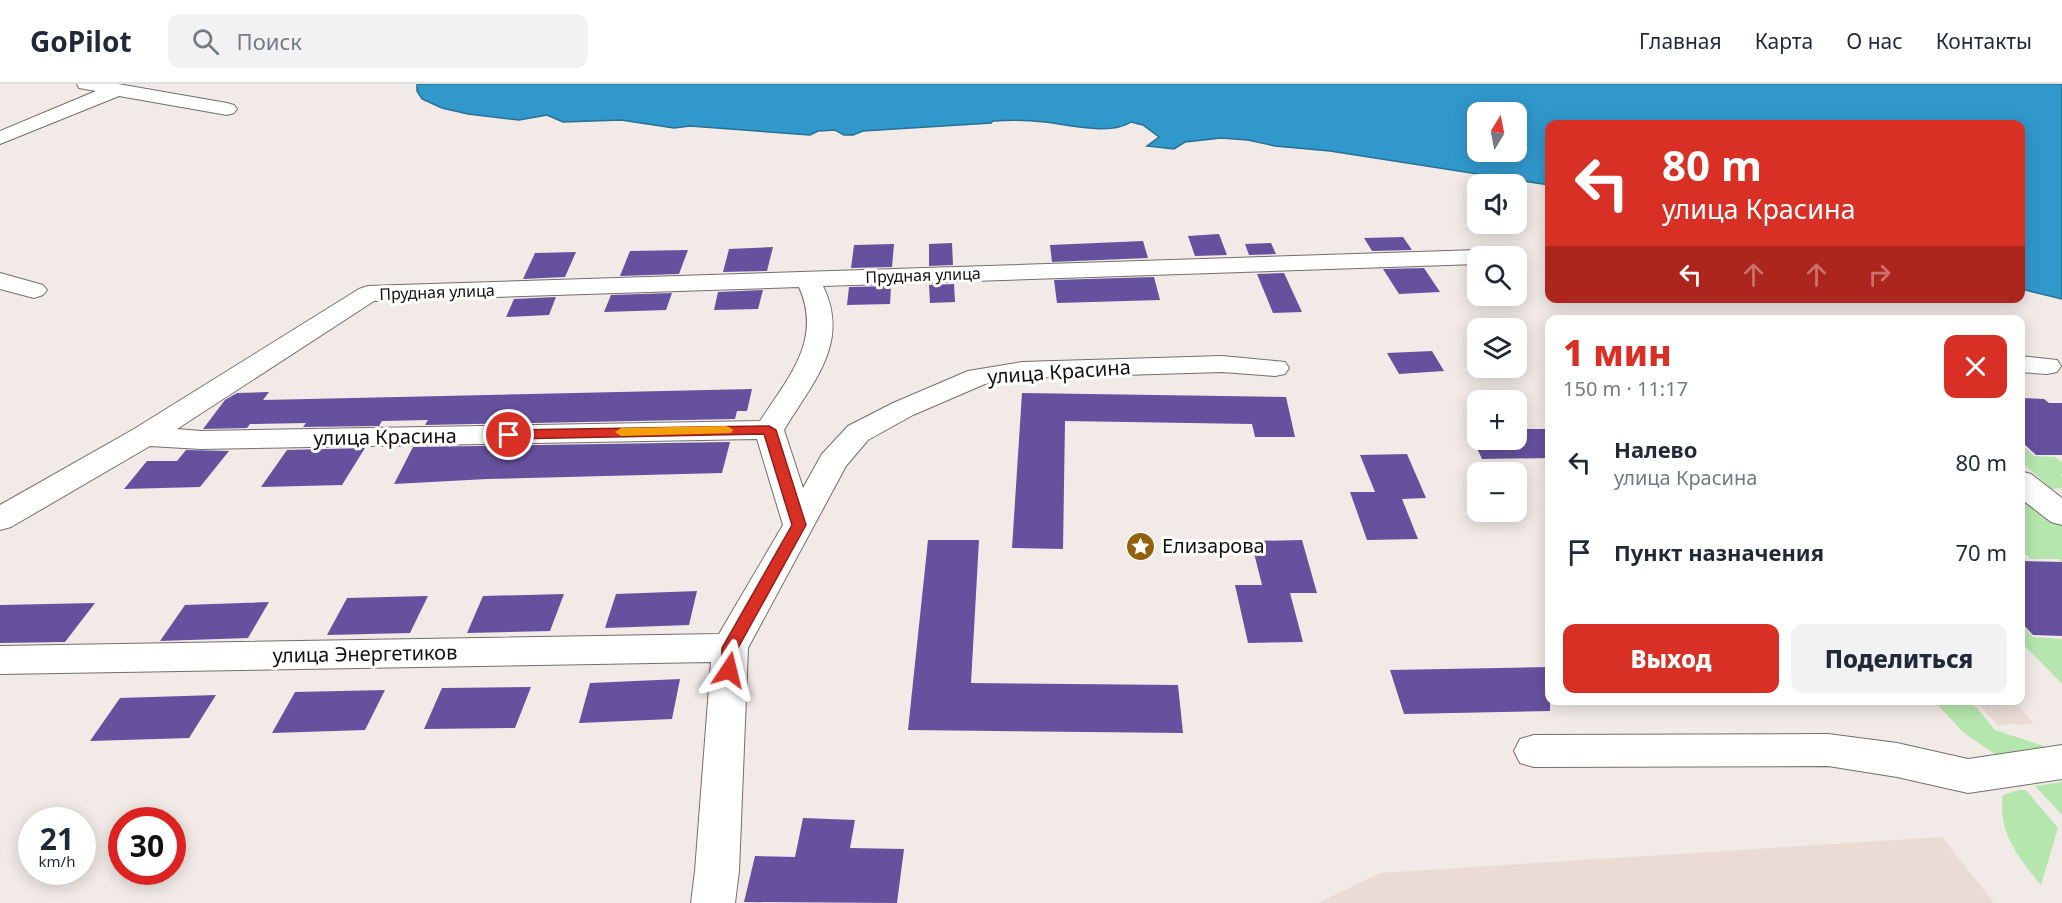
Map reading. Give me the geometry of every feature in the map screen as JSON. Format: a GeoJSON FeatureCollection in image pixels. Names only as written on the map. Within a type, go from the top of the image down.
{"type":"FeatureCollection","features":[{"type":"Feature","properties":{"kind":"street"},"geometry":{"type":"LineString","coordinates":[[86,84],[226,109]]}},
{"type":"Feature","properties":{"kind":"street"},"geometry":{"type":"LineString","coordinates":[[0,138],[116,90]]}},
{"type":"Feature","properties":{"kind":"street","name":"Прудная улица"},"geometry":{"type":"LineString","coordinates":[[145,436],[368,294],[1467,257]]}},
{"type":"Feature","properties":{"kind":"street"},"geometry":{"type":"LineString","coordinates":[[799,525],[769,430],[819,344],[821,318],[818,300],[807,279]]}},
{"type":"Feature","properties":{"kind":"street"},"geometry":{"type":"LineString","coordinates":[[0,281],[34,290]]}},
{"type":"Feature","properties":{"kind":"street","name":"улица Красина"},"geometry":{"type":"LineString","coordinates":[[730,648],[833,461],[858,433],[903,410],[978,377],[1022,370],[1222,364],[1275,368]]}},
{"type":"Feature","properties":{"kind":"street","name":"улица Красина"},"geometry":{"type":"LineString","coordinates":[[145,436],[201,440],[769,430]]}},
{"type":"Feature","properties":{"kind":"street"},"geometry":{"type":"LineString","coordinates":[[0,519],[145,436]]}},
{"type":"Feature","properties":{"kind":"street"},"geometry":{"type":"LineString","coordinates":[[2025,485],[2062,514]]}},
{"type":"Feature","properties":{"kind":"street"},"geometry":{"type":"LineString","coordinates":[[713,903],[717,871],[730,648]]}},
{"type":"Feature","properties":{"kind":"street","name":"улица Энергетиков"},"geometry":{"type":"LineString","coordinates":[[0,660],[730,648]]}},
{"type":"Feature","properties":{"kind":"street"},"geometry":{"type":"LineString","coordinates":[[1534,751],[1828,750],[1896,759],[1968,776],[2062,762]]}},
{"type":"Feature","properties":{"kind":"shaded area"},"geometry":{"type":"Polygon","coordinates":[[[1980,705],[2017,705],[2034,724],[1997,725],[1980,705]]]}},
{"type":"Feature","properties":{"kind":"shaded area"},"geometry":{"type":"Polygon","coordinates":[[[1942,837],[1994,903],[1318,903],[1380,873],[1942,837]]]}},
{"type":"Feature","properties":{"kind":"green space"},"geometry":{"type":"Polygon","coordinates":[[[2025,448],[2034,456],[2055,457],[2062,462],[2062,474],[2060,475],[2062,488],[2051,489],[2025,465],[2025,448]]]}},
{"type":"Feature","properties":{"kind":"green space"},"geometry":{"type":"Polygon","coordinates":[[[2025,498],[2062,516],[2062,562],[2058,559],[2031,559],[2025,555],[2025,498]]]}},
{"type":"Feature","properties":{"kind":"green space"},"geometry":{"type":"Polygon","coordinates":[[[2025,628],[2033,637],[2062,639],[2062,684],[2025,646],[2025,628]]]}},
{"type":"Feature","properties":{"kind":"green space"},"geometry":{"type":"Polygon","coordinates":[[[1938,705],[1972,705],[1995,730],[2044,746],[2050,753],[1996,755],[1964,733],[1938,705]]]}},
{"type":"Feature","properties":{"kind":"green space"},"geometry":{"type":"Polygon","coordinates":[[[2062,782],[2062,815],[2035,786],[2062,782]]]}},
{"type":"Feature","properties":{"kind":"green space"},"geometry":{"type":"Polygon","coordinates":[[[2026,790],[2058,828],[2041,885],[2012,844],[2003,821],[2003,795],[2026,790]]]}},
{"type":"Feature","properties":{"kind":"water"},"geometry":{"type":"Polygon","coordinates":[[[417,84],[2062,84],[2062,299],[2025,290],[2025,120],[1545,120],[1545,184],[1527,182],[1527,174],[1478,174],[1330,151],[1275,146],[1248,140],[1221,138],[1185,142],[1174,149],[1147,146],[1159,137],[1143,125],[1131,122],[1122,126],[1100,129],[1038,121],[993,121],[991,123],[863,131],[853,135],[844,135],[835,130],[818,131],[810,135],[690,126],[674,128],[621,120],[563,122],[547,115],[519,120],[468,114],[442,108],[422,99],[417,91],[417,84]]]}},
{"type":"Feature","properties":{"kind":"building"},"geometry":{"type":"Polygon","coordinates":[[[1219,234],[1227,255],[1195,256],[1188,236],[1219,234]]]}},
{"type":"Feature","properties":{"kind":"building"},"geometry":{"type":"Polygon","coordinates":[[[1403,237],[1412,250],[1372,251],[1364,238],[1403,237]]]}},
{"type":"Feature","properties":{"kind":"building"},"geometry":{"type":"Polygon","coordinates":[[[1143,241],[1148,258],[1052,262],[1050,245],[1143,241]]]}},
{"type":"Feature","properties":{"kind":"building"},"geometry":{"type":"Polygon","coordinates":[[[952,243],[953,265],[929,266],[929,244],[952,243]]]}},
{"type":"Feature","properties":{"kind":"building"},"geometry":{"type":"Polygon","coordinates":[[[1271,243],[1276,254],[1249,255],[1245,244],[1271,243]]]}},
{"type":"Feature","properties":{"kind":"building"},"geometry":{"type":"Polygon","coordinates":[[[894,244],[892,267],[851,268],[854,245],[894,244]]]}},
{"type":"Feature","properties":{"kind":"building"},"geometry":{"type":"Polygon","coordinates":[[[773,247],[767,271],[723,272],[729,249],[773,247]]]}},
{"type":"Feature","properties":{"kind":"building"},"geometry":{"type":"Polygon","coordinates":[[[688,250],[679,274],[620,276],[630,251],[688,250]]]}},
{"type":"Feature","properties":{"kind":"building"},"geometry":{"type":"Polygon","coordinates":[[[576,252],[565,277],[523,279],[535,253],[576,252]]]}},
{"type":"Feature","properties":{"kind":"building"},"geometry":{"type":"Polygon","coordinates":[[[1424,268],[1440,292],[1399,294],[1383,269],[1424,268]]]}},
{"type":"Feature","properties":{"kind":"building"},"geometry":{"type":"Polygon","coordinates":[[[1284,273],[1302,312],[1273,313],[1257,274],[1284,273]]]}},
{"type":"Feature","properties":{"kind":"building"},"geometry":{"type":"Polygon","coordinates":[[[1154,277],[1160,300],[1057,303],[1054,280],[1154,277]]]}},
{"type":"Feature","properties":{"kind":"building"},"geometry":{"type":"Polygon","coordinates":[[[954,284],[955,302],[930,303],[929,285],[954,284]]]}},
{"type":"Feature","properties":{"kind":"building"},"geometry":{"type":"Polygon","coordinates":[[[891,286],[890,304],[847,305],[849,287],[891,286]]]}},
{"type":"Feature","properties":{"kind":"building"},"geometry":{"type":"Polygon","coordinates":[[[763,290],[758,309],[714,310],[718,292],[763,290]]]}},
{"type":"Feature","properties":{"kind":"building"},"geometry":{"type":"Polygon","coordinates":[[[672,293],[666,310],[604,312],[611,295],[672,293]]]}},
{"type":"Feature","properties":{"kind":"building"},"geometry":{"type":"Polygon","coordinates":[[[556,297],[549,315],[506,317],[514,299],[556,297]]]}},
{"type":"Feature","properties":{"kind":"building"},"geometry":{"type":"Polygon","coordinates":[[[1432,351],[1444,371],[1399,374],[1387,353],[1432,351]]]}},
{"type":"Feature","properties":{"kind":"building"},"geometry":{"type":"Polygon","coordinates":[[[752,389],[747,411],[737,411],[735,419],[425,425],[428,420],[382,421],[379,426],[303,427],[306,423],[250,424],[247,428],[203,429],[225,400],[237,393],[269,392],[263,400],[752,389]]]}},
{"type":"Feature","properties":{"kind":"building"},"geometry":{"type":"Polygon","coordinates":[[[1022,393],[1286,397],[1295,437],[1255,437],[1252,424],[1065,421],[1063,549],[1012,548],[1022,393]]]}},
{"type":"Feature","properties":{"kind":"building"},"geometry":{"type":"Polygon","coordinates":[[[2025,398],[2062,403],[2062,455],[2036,455],[2025,445],[2025,398]]]}},
{"type":"Feature","properties":{"kind":"building"},"geometry":{"type":"Polygon","coordinates":[[[1527,429],[1545,429],[1545,458],[1482,459],[1478,450],[1527,450],[1527,429]]]}},
{"type":"Feature","properties":{"kind":"building"},"geometry":{"type":"Polygon","coordinates":[[[730,442],[722,473],[487,479],[394,484],[413,447],[730,442]]]}},
{"type":"Feature","properties":{"kind":"building"},"geometry":{"type":"Polygon","coordinates":[[[365,448],[342,485],[261,487],[287,450],[365,448]]]}},
{"type":"Feature","properties":{"kind":"building"},"geometry":{"type":"Polygon","coordinates":[[[186,450],[229,451],[200,487],[124,489],[147,461],[177,461],[186,450]]]}},
{"type":"Feature","properties":{"kind":"building"},"geometry":{"type":"Polygon","coordinates":[[[1407,454],[1426,498],[1402,499],[1418,539],[1367,540],[1350,492],[1375,492],[1360,455],[1407,454]]]}},
{"type":"Feature","properties":{"kind":"building"},"geometry":{"type":"Polygon","coordinates":[[[928,540],[979,540],[971,683],[1178,685],[1183,733],[908,730],[928,540]]]}},
{"type":"Feature","properties":{"kind":"building"},"geometry":{"type":"Polygon","coordinates":[[[1302,540],[1317,593],[1290,593],[1303,642],[1248,643],[1235,585],[1262,585],[1251,541],[1302,540]]]}},
{"type":"Feature","properties":{"kind":"building"},"geometry":{"type":"Polygon","coordinates":[[[2025,561],[2062,562],[2062,636],[2033,635],[2025,626],[2025,561]]]}},
{"type":"Feature","properties":{"kind":"building"},"geometry":{"type":"Polygon","coordinates":[[[697,591],[689,625],[605,628],[616,594],[697,591]]]}},
{"type":"Feature","properties":{"kind":"building"},"geometry":{"type":"Polygon","coordinates":[[[564,594],[550,631],[467,633],[483,596],[564,594]]]}},
{"type":"Feature","properties":{"kind":"building"},"geometry":{"type":"Polygon","coordinates":[[[428,596],[410,633],[327,635],[347,598],[428,596]]]}},
{"type":"Feature","properties":{"kind":"building"},"geometry":{"type":"Polygon","coordinates":[[[269,602],[248,638],[160,641],[185,605],[269,602]]]}},
{"type":"Feature","properties":{"kind":"building"},"geometry":{"type":"Polygon","coordinates":[[[95,603],[65,642],[0,643],[0,605],[95,603]]]}},
{"type":"Feature","properties":{"kind":"building"},"geometry":{"type":"Polygon","coordinates":[[[1545,667],[1545,705],[1550,705],[1550,711],[1404,714],[1390,670],[1545,667]]]}},
{"type":"Feature","properties":{"kind":"building"},"geometry":{"type":"Polygon","coordinates":[[[680,679],[672,719],[579,723],[590,683],[680,679]]]}},
{"type":"Feature","properties":{"kind":"building"},"geometry":{"type":"Polygon","coordinates":[[[531,687],[515,728],[424,729],[442,688],[531,687]]]}},
{"type":"Feature","properties":{"kind":"building"},"geometry":{"type":"Polygon","coordinates":[[[385,690],[365,730],[272,733],[295,692],[385,690]]]}},
{"type":"Feature","properties":{"kind":"building"},"geometry":{"type":"Polygon","coordinates":[[[216,695],[189,738],[90,741],[120,698],[216,695]]]}},
{"type":"Feature","properties":{"kind":"building"},"geometry":{"type":"Polygon","coordinates":[[[803,818],[855,820],[850,848],[904,849],[897,903],[744,902],[755,856],[795,857],[803,818]]]}},
{"type":"Feature","properties":{"kind":"slow traffic"},"geometry":{"type":"LineString","coordinates":[[621,432],[726,430]]}},
{"type":"Feature","properties":{"kind":"place","name":"Елизарова"},"geometry":{"type":"Point","coordinates":[1141,546]}},
{"type":"Feature","properties":{"kind":"route"},"geometry":{"type":"LineString","coordinates":[[509,435],[769,430],[799,525],[730,648],[729,670]]}}]}
